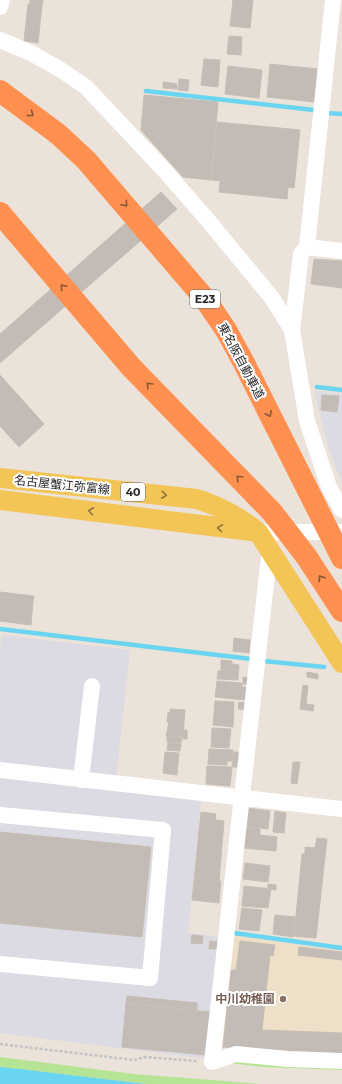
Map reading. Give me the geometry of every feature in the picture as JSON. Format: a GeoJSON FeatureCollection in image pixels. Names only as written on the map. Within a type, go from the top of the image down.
{"type":"FeatureCollection","features":[{"type":"Feature","properties":{"kind":"highway","name":"東名阪自動車道"},"geometry":{"type":"LineString","coordinates":[[0,91],[58,134],[86,160],[204,299],[226,330],[244,363],[342,558]]}},
{"type":"Feature","properties":{"kind":"highway"},"geometry":{"type":"LineString","coordinates":[[0,213],[131,366],[272,512],[306,556],[342,611]]}},
{"type":"Feature","properties":{"kind":"main road","name":"名古屋蟹江弥富線"},"geometry":{"type":"LineString","coordinates":[[0,478],[197,499],[215,504],[239,517],[258,532],[270,548],[342,663]]}},
{"type":"Feature","properties":{"kind":"main road","name":"名古屋蟹江弥富線"},"geometry":{"type":"LineString","coordinates":[[0,500],[258,532]]}},
{"type":"Feature","properties":{"kind":"street"},"geometry":{"type":"LineString","coordinates":[[0,7],[2,0]]}},
{"type":"Feature","properties":{"kind":"street"},"geometry":{"type":"LineString","coordinates":[[333,0],[307,247],[301,254],[292,330],[307,421],[329,487],[342,510]]}},
{"type":"Feature","properties":{"kind":"street"},"geometry":{"type":"LineString","coordinates":[[0,40],[31,53],[61,70],[86,87],[164,170],[206,218],[272,298],[292,330]]}},
{"type":"Feature","properties":{"kind":"street"},"geometry":{"type":"LineString","coordinates":[[307,247],[342,251]]}},
{"type":"Feature","properties":{"kind":"street"},"geometry":{"type":"LineString","coordinates":[[258,532],[342,532]]}},
{"type":"Feature","properties":{"kind":"street"},"geometry":{"type":"LineString","coordinates":[[270,548],[212,1062],[236,1054],[288,1059],[342,1061]]}},
{"type":"Feature","properties":{"kind":"street"},"geometry":{"type":"LineString","coordinates":[[81,780],[92,686]]}},
{"type":"Feature","properties":{"kind":"street"},"geometry":{"type":"LineString","coordinates":[[0,770],[342,809]]}},
{"type":"Feature","properties":{"kind":"street"},"geometry":{"type":"LineString","coordinates":[[0,815],[163,830],[150,978],[0,964]]}},
{"type":"Feature","properties":{"kind":"path"},"geometry":{"type":"LineString","coordinates":[[0,1044],[134,1060],[145,1057],[212,1062]]}},
{"type":"Feature","properties":{"kind":"shaded area"},"geometry":{"type":"Polygon","coordinates":[[[314,391],[342,394],[342,483],[329,450],[314,391]]]}},
{"type":"Feature","properties":{"kind":"shaded area"},"geometry":{"type":"Polygon","coordinates":[[[2,635],[130,650],[116,778],[0,765],[0,652],[2,635]]]}},
{"type":"Feature","properties":{"kind":"shaded area"},"geometry":{"type":"Polygon","coordinates":[[[0,777],[201,801],[188,933],[221,937],[208,1059],[0,1033],[0,777]]]}},
{"type":"Feature","properties":{"kind":"shaded area","name":"中川幼稚園"},"geometry":{"type":"Polygon","coordinates":[[[231,935],[342,951],[342,1058],[289,1056],[219,1048],[231,935]]]}},
{"type":"Feature","properties":{"kind":"green space"},"geometry":{"type":"Polygon","coordinates":[[[0,1057],[134,1074],[261,1084],[146,1084],[0,1067],[0,1057]]]}},
{"type":"Feature","properties":{"kind":"green space"},"geometry":{"type":"Polygon","coordinates":[[[239,1059],[342,1065],[342,1070],[264,1067],[228,1063],[239,1059]]]}},
{"type":"Feature","properties":{"kind":"water"},"geometry":{"type":"Polygon","coordinates":[[[0,1067],[20,1069],[146,1084],[0,1084],[0,1067]]]}},
{"type":"Feature","properties":{"kind":"building"},"geometry":{"type":"Polygon","coordinates":[[[30,0],[43,0],[42,5],[30,3],[30,0]]]}},
{"type":"Feature","properties":{"kind":"building"},"geometry":{"type":"Polygon","coordinates":[[[233,0],[253,0],[250,28],[230,26],[233,0]]]}},
{"type":"Feature","properties":{"kind":"building"},"geometry":{"type":"Polygon","coordinates":[[[28,4],[42,5],[38,43],[24,41],[28,4]]]}},
{"type":"Feature","properties":{"kind":"building"},"geometry":{"type":"Polygon","coordinates":[[[229,36],[242,37],[241,55],[227,54],[229,36]]]}},
{"type":"Feature","properties":{"kind":"building"},"geometry":{"type":"Polygon","coordinates":[[[204,59],[220,60],[218,87],[201,85],[204,59]]]}},
{"type":"Feature","properties":{"kind":"building"},"geometry":{"type":"Polygon","coordinates":[[[270,64],[317,69],[314,102],[267,97],[270,64]]]}},
{"type":"Feature","properties":{"kind":"building"},"geometry":{"type":"Polygon","coordinates":[[[228,66],[262,70],[259,98],[225,94],[228,66]]]}},
{"type":"Feature","properties":{"kind":"building"},"geometry":{"type":"Polygon","coordinates":[[[179,79],[189,80],[188,91],[178,90],[179,79]]]}},
{"type":"Feature","properties":{"kind":"building"},"geometry":{"type":"Polygon","coordinates":[[[163,82],[177,84],[177,89],[163,88],[163,82]]]}},
{"type":"Feature","properties":{"kind":"building"},"geometry":{"type":"Polygon","coordinates":[[[144,95],[218,102],[211,180],[183,177],[141,130],[144,95]]]}},
{"type":"Feature","properties":{"kind":"building"},"geometry":{"type":"Polygon","coordinates":[[[217,122],[300,130],[294,188],[212,180],[217,122]]]}},
{"type":"Feature","properties":{"kind":"building"},"geometry":{"type":"Polygon","coordinates":[[[220,180],[288,187],[287,199],[219,192],[220,180]]]}},
{"type":"Feature","properties":{"kind":"building"},"geometry":{"type":"Polygon","coordinates":[[[161,192],[177,209],[0,363],[0,334],[161,192]]]}},
{"type":"Feature","properties":{"kind":"building"},"geometry":{"type":"Polygon","coordinates":[[[314,259],[342,261],[342,288],[311,284],[314,259]]]}},
{"type":"Feature","properties":{"kind":"building"},"geometry":{"type":"Polygon","coordinates":[[[0,375],[44,424],[19,447],[0,426],[0,375]]]}},
{"type":"Feature","properties":{"kind":"building"},"geometry":{"type":"Polygon","coordinates":[[[322,395],[339,396],[337,412],[321,410],[322,395]]]}},
{"type":"Feature","properties":{"kind":"building"},"geometry":{"type":"Polygon","coordinates":[[[0,592],[34,596],[33,601],[0,597],[0,592]]]}},
{"type":"Feature","properties":{"kind":"building"},"geometry":{"type":"Polygon","coordinates":[[[0,597],[33,601],[31,625],[0,621],[0,597]]]}},
{"type":"Feature","properties":{"kind":"building"},"geometry":{"type":"Polygon","coordinates":[[[234,638],[250,640],[249,653],[233,651],[234,638]]]}},
{"type":"Feature","properties":{"kind":"building"},"geometry":{"type":"Polygon","coordinates":[[[221,660],[232,661],[232,664],[239,665],[238,680],[217,679],[218,671],[221,671],[221,660]]]}},
{"type":"Feature","properties":{"kind":"building"},"geometry":{"type":"Polygon","coordinates":[[[307,672],[318,674],[318,679],[307,677],[307,672]]]}},
{"type":"Feature","properties":{"kind":"building"},"geometry":{"type":"Polygon","coordinates":[[[243,677],[251,678],[250,685],[243,684],[243,677]]]}},
{"type":"Feature","properties":{"kind":"building"},"geometry":{"type":"Polygon","coordinates":[[[217,681],[242,683],[242,687],[247,687],[246,700],[215,697],[217,681]]]}},
{"type":"Feature","properties":{"kind":"building"},"geometry":{"type":"Polygon","coordinates":[[[303,685],[308,686],[306,704],[314,705],[313,711],[300,709],[303,685]]]}},
{"type":"Feature","properties":{"kind":"building"},"geometry":{"type":"Polygon","coordinates":[[[215,701],[234,702],[233,727],[213,725],[215,701]]]}},
{"type":"Feature","properties":{"kind":"building"},"geometry":{"type":"Polygon","coordinates":[[[239,702],[247,703],[246,710],[238,709],[239,702]]]}},
{"type":"Feature","properties":{"kind":"building"},"geometry":{"type":"Polygon","coordinates":[[[170,709],[185,710],[184,723],[167,722],[168,712],[170,713],[170,709]]]}},
{"type":"Feature","properties":{"kind":"building"},"geometry":{"type":"Polygon","coordinates":[[[169,722],[184,724],[183,737],[166,736],[169,722]]]}},
{"type":"Feature","properties":{"kind":"building"},"geometry":{"type":"Polygon","coordinates":[[[212,728],[231,729],[229,748],[211,747],[212,728]]]}},
{"type":"Feature","properties":{"kind":"building"},"geometry":{"type":"Polygon","coordinates":[[[184,730],[187,730],[187,739],[183,739],[184,730]]]}},
{"type":"Feature","properties":{"kind":"building"},"geometry":{"type":"Polygon","coordinates":[[[167,736],[182,738],[181,743],[167,742],[167,736]]]}},
{"type":"Feature","properties":{"kind":"building"},"geometry":{"type":"Polygon","coordinates":[[[168,743],[181,744],[180,751],[167,750],[168,743]]]}},
{"type":"Feature","properties":{"kind":"building"},"geometry":{"type":"Polygon","coordinates":[[[209,749],[233,750],[232,761],[227,761],[227,765],[208,764],[209,749]]]}},
{"type":"Feature","properties":{"kind":"building"},"geometry":{"type":"Polygon","coordinates":[[[165,752],[179,753],[177,775],[163,773],[165,752]]]}},
{"type":"Feature","properties":{"kind":"building"},"geometry":{"type":"Polygon","coordinates":[[[234,752],[242,752],[240,767],[232,767],[234,752]]]}},
{"type":"Feature","properties":{"kind":"building"},"geometry":{"type":"Polygon","coordinates":[[[293,762],[300,762],[297,784],[291,783],[293,762]]]}},
{"type":"Feature","properties":{"kind":"building"},"geometry":{"type":"Polygon","coordinates":[[[207,766],[232,767],[230,786],[206,784],[207,766]]]}},
{"type":"Feature","properties":{"kind":"building"},"geometry":{"type":"Polygon","coordinates":[[[247,808],[270,811],[268,829],[245,826],[247,808]]]}},
{"type":"Feature","properties":{"kind":"building"},"geometry":{"type":"Polygon","coordinates":[[[275,811],[286,813],[284,833],[273,832],[275,811]]]}},
{"type":"Feature","properties":{"kind":"building"},"geometry":{"type":"Polygon","coordinates":[[[201,812],[216,814],[215,820],[224,821],[219,881],[221,881],[219,903],[192,900],[201,812]]]}},
{"type":"Feature","properties":{"kind":"building"},"geometry":{"type":"Polygon","coordinates":[[[245,827],[260,829],[260,835],[277,837],[276,851],[243,848],[245,827]]]}},
{"type":"Feature","properties":{"kind":"building"},"geometry":{"type":"Polygon","coordinates":[[[0,832],[151,847],[142,937],[0,923],[0,832]]]}},
{"type":"Feature","properties":{"kind":"building"},"geometry":{"type":"Polygon","coordinates":[[[317,838],[327,839],[316,938],[294,936],[302,854],[305,854],[305,847],[315,848],[317,838]]]}},
{"type":"Feature","properties":{"kind":"building"},"geometry":{"type":"Polygon","coordinates":[[[245,863],[270,866],[268,882],[243,879],[245,863]]]}},
{"type":"Feature","properties":{"kind":"building"},"geometry":{"type":"Polygon","coordinates":[[[268,884],[276,885],[276,890],[268,889],[268,884]]]}},
{"type":"Feature","properties":{"kind":"building"},"geometry":{"type":"Polygon","coordinates":[[[244,886],[271,889],[268,908],[242,906],[244,886]]]}},
{"type":"Feature","properties":{"kind":"building"},"geometry":{"type":"Polygon","coordinates":[[[242,908],[262,910],[259,931],[239,929],[242,908]]]}},
{"type":"Feature","properties":{"kind":"building"},"geometry":{"type":"Polygon","coordinates":[[[275,915],[295,917],[293,937],[273,934],[275,915]]]}},
{"type":"Feature","properties":{"kind":"building"},"geometry":{"type":"Polygon","coordinates":[[[192,935],[203,936],[202,944],[191,943],[192,935]]]}},
{"type":"Feature","properties":{"kind":"building"},"geometry":{"type":"Polygon","coordinates":[[[210,941],[217,942],[216,949],[209,949],[210,941]]]}},
{"type":"Feature","properties":{"kind":"building"},"geometry":{"type":"Polygon","coordinates":[[[240,941],[275,945],[273,956],[270,955],[262,1030],[342,1033],[342,1055],[260,1051],[223,1047],[231,970],[236,970],[240,941]]]}},
{"type":"Feature","properties":{"kind":"building"},"geometry":{"type":"Polygon","coordinates":[[[299,947],[342,952],[342,960],[298,955],[299,947]]]}},
{"type":"Feature","properties":{"kind":"building"},"geometry":{"type":"Polygon","coordinates":[[[127,996],[197,1003],[197,1010],[126,1003],[127,996]]]}},
{"type":"Feature","properties":{"kind":"building"},"geometry":{"type":"Polygon","coordinates":[[[126,1004],[210,1012],[206,1055],[122,1047],[126,1004]]]}},
{"type":"Feature","properties":{"kind":"waterway"},"geometry":{"type":"LineString","coordinates":[[146,91],[314,110]]}},
{"type":"Feature","properties":{"kind":"waterway"},"geometry":{"type":"LineString","coordinates":[[326,113],[342,114]]}},
{"type":"Feature","properties":{"kind":"waterway"},"geometry":{"type":"LineString","coordinates":[[317,387],[342,390]]}},
{"type":"Feature","properties":{"kind":"waterway"},"geometry":{"type":"LineString","coordinates":[[0,629],[251,659]]}},
{"type":"Feature","properties":{"kind":"waterway"},"geometry":{"type":"LineString","coordinates":[[264,661],[324,667]]}},
{"type":"Feature","properties":{"kind":"waterway"},"geometry":{"type":"LineString","coordinates":[[234,933],[342,948]]}},
{"type":"Feature","properties":{"kind":"place","name":"中川幼稚園"},"geometry":{"type":"Point","coordinates":[283,999]}}]}
